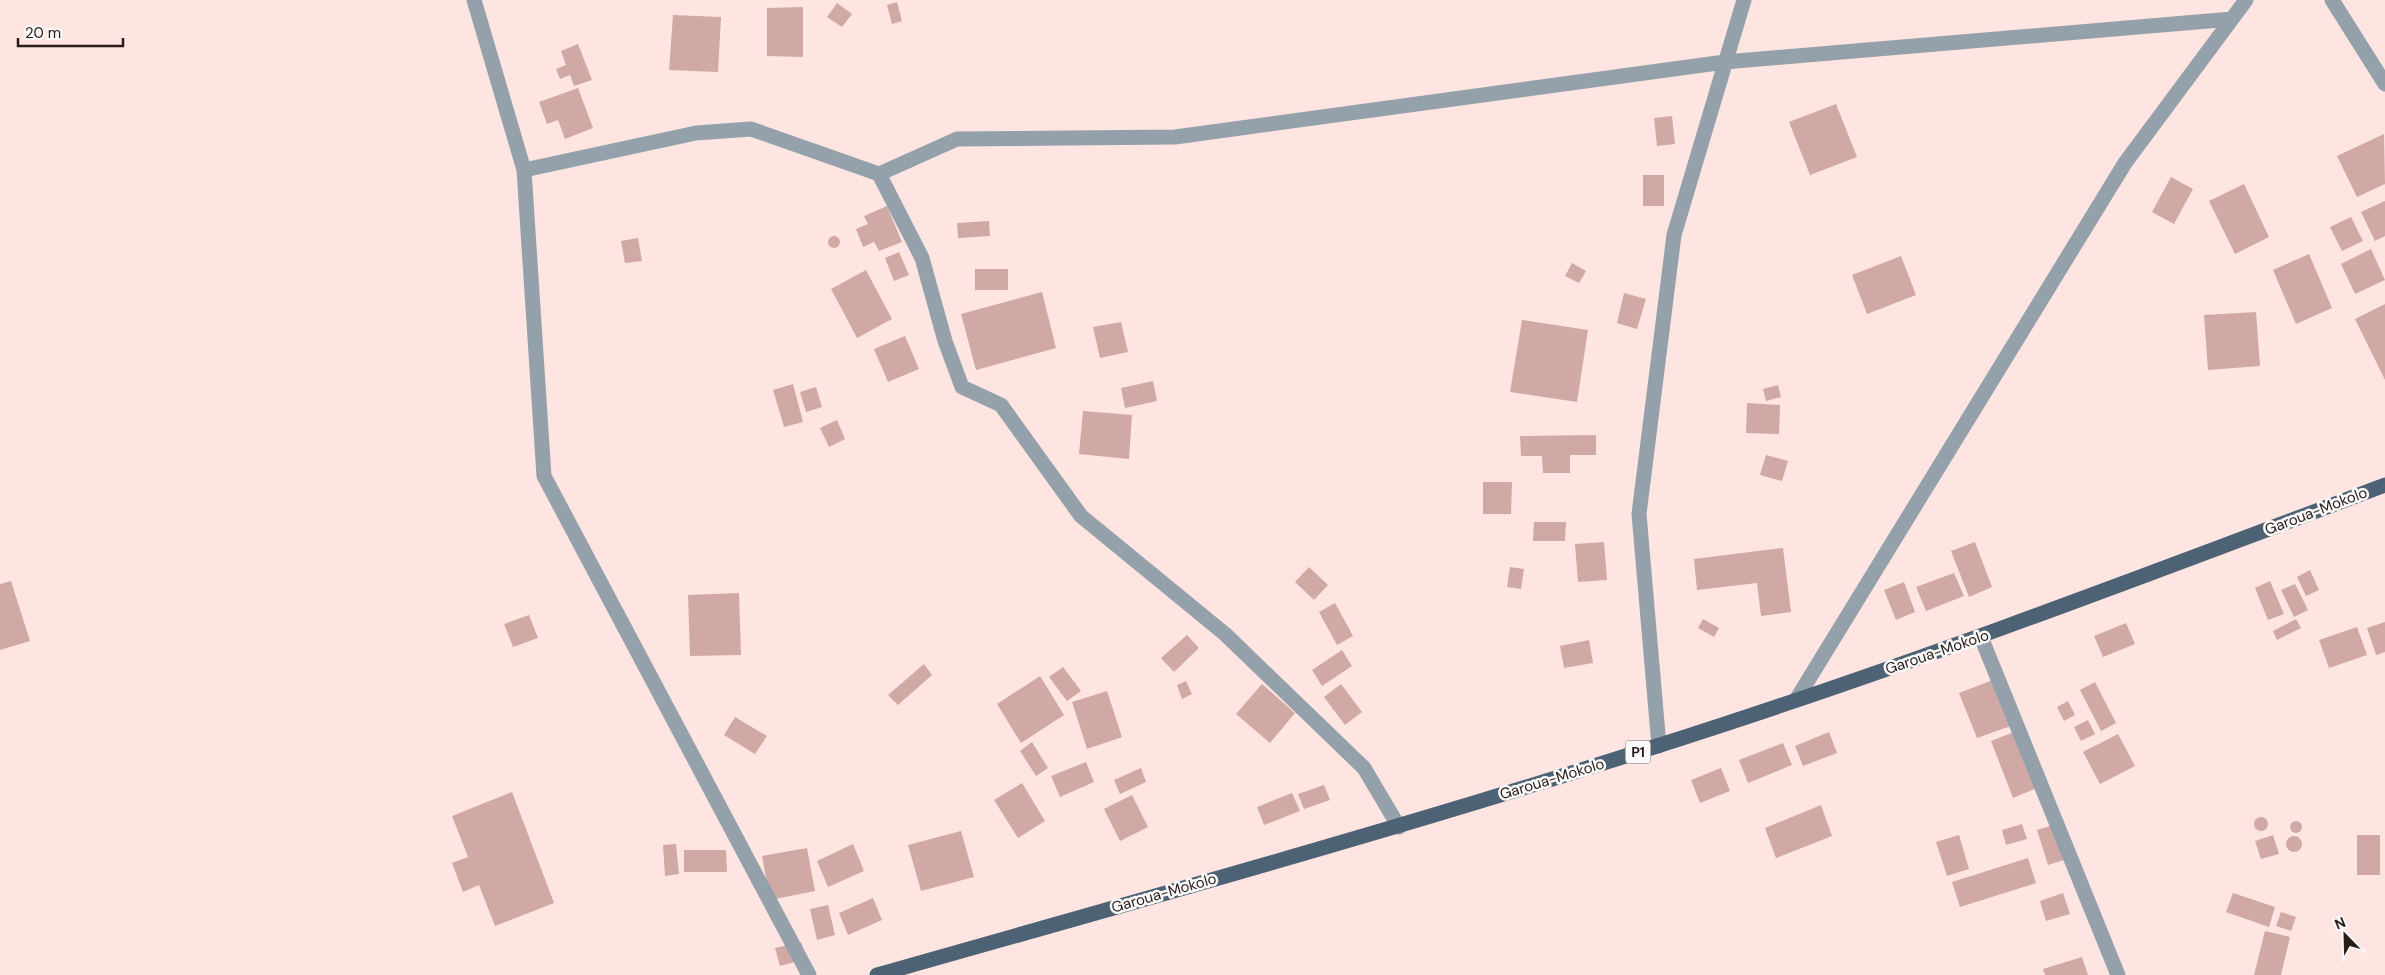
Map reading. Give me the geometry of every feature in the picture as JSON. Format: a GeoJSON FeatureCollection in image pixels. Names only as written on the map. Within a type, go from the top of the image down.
{"type":"FeatureCollection","features":[{"type":"Feature","properties":{"kind":"main road","name":"Garoua-Mokolo"},"geometry":{"type":"LineString","coordinates":[[877,975],[1399,827],[1659,746],[1981,637],[2385,485]]}},
{"type":"Feature","properties":{"kind":"street"},"geometry":{"type":"LineString","coordinates":[[474,0],[524,170],[544,476],[809,975]]}},
{"type":"Feature","properties":{"kind":"street"},"geometry":{"type":"LineString","coordinates":[[1659,746],[1639,514],[1674,235],[1744,0]]}},
{"type":"Feature","properties":{"kind":"street"},"geometry":{"type":"LineString","coordinates":[[1796,700],[2125,162],[2246,0]]}},
{"type":"Feature","properties":{"kind":"street"},"geometry":{"type":"LineString","coordinates":[[2332,0],[2385,84]]}},
{"type":"Feature","properties":{"kind":"street"},"geometry":{"type":"LineString","coordinates":[[879,174],[957,139],[1175,137],[1725,62],[2232,19]]}},
{"type":"Feature","properties":{"kind":"street"},"geometry":{"type":"LineString","coordinates":[[524,170],[696,133],[751,129],[879,174],[922,258],[945,341],[962,386],[1001,405],[1081,516],[1226,634],[1364,768],[1399,827]]}},
{"type":"Feature","properties":{"kind":"street"},"geometry":{"type":"LineString","coordinates":[[1981,637],[2118,975]]}},
{"type":"Feature","properties":{"kind":"building"},"geometry":{"type":"Polygon","coordinates":[[[897,2],[902,21],[892,24],[887,5],[897,2]]]}},
{"type":"Feature","properties":{"kind":"building"},"geometry":{"type":"Polygon","coordinates":[[[837,3],[852,14],[842,27],[827,17],[837,3]]]}},
{"type":"Feature","properties":{"kind":"building"},"geometry":{"type":"Polygon","coordinates":[[[803,7],[803,57],[767,56],[767,8],[803,7]]]}},
{"type":"Feature","properties":{"kind":"building"},"geometry":{"type":"Polygon","coordinates":[[[673,15],[721,17],[718,72],[669,70],[673,15]]]}},
{"type":"Feature","properties":{"kind":"building"},"geometry":{"type":"Polygon","coordinates":[[[578,44],[592,80],[574,86],[570,75],[560,79],[556,69],[566,65],[561,51],[578,44]]]}},
{"type":"Feature","properties":{"kind":"building"},"geometry":{"type":"Polygon","coordinates":[[[578,88],[593,128],[565,139],[558,120],[547,124],[539,102],[578,88]]]}},
{"type":"Feature","properties":{"kind":"building"},"geometry":{"type":"Polygon","coordinates":[[[1836,104],[1857,157],[1810,175],[1789,122],[1836,104]]]}},
{"type":"Feature","properties":{"kind":"building"},"geometry":{"type":"Polygon","coordinates":[[[1672,116],[1675,144],[1657,146],[1654,118],[1672,116]]]}},
{"type":"Feature","properties":{"kind":"building"},"geometry":{"type":"Polygon","coordinates":[[[2384,134],[2385,184],[2357,197],[2337,156],[2384,134]]]}},
{"type":"Feature","properties":{"kind":"building"},"geometry":{"type":"Polygon","coordinates":[[[1643,175],[1664,175],[1664,206],[1643,206],[1643,175]]]}},
{"type":"Feature","properties":{"kind":"building"},"geometry":{"type":"Polygon","coordinates":[[[2171,177],[2193,189],[2174,224],[2152,212],[2171,177]]]}},
{"type":"Feature","properties":{"kind":"building"},"geometry":{"type":"Polygon","coordinates":[[[2244,184],[2269,237],[2235,254],[2209,201],[2244,184]]]}},
{"type":"Feature","properties":{"kind":"building"},"geometry":{"type":"Polygon","coordinates":[[[2385,201],[2385,236],[2375,241],[2361,212],[2385,201]]]}},
{"type":"Feature","properties":{"kind":"building"},"geometry":{"type":"Polygon","coordinates":[[[887,206],[902,242],[879,251],[874,242],[863,247],[856,229],[868,224],[864,216],[887,206]]]}},
{"type":"Feature","properties":{"kind":"building"},"geometry":{"type":"Polygon","coordinates":[[[2351,217],[2363,241],[2342,251],[2330,227],[2351,217]]]}},
{"type":"Feature","properties":{"kind":"building"},"geometry":{"type":"Polygon","coordinates":[[[989,221],[990,236],[958,238],[957,223],[989,221]]]}},
{"type":"Feature","properties":{"kind":"building"},"geometry":{"type":"Polygon","coordinates":[[[836,236],[839,237],[839,247],[832,248],[829,247],[828,240],[829,237],[836,236]]]}},
{"type":"Feature","properties":{"kind":"building"},"geometry":{"type":"Polygon","coordinates":[[[638,238],[642,261],[625,263],[621,241],[638,238]]]}},
{"type":"Feature","properties":{"kind":"building"},"geometry":{"type":"Polygon","coordinates":[[[2371,249],[2385,280],[2355,294],[2341,264],[2371,249]]]}},
{"type":"Feature","properties":{"kind":"building"},"geometry":{"type":"Polygon","coordinates":[[[899,252],[909,275],[894,281],[885,258],[899,252]]]}},
{"type":"Feature","properties":{"kind":"building"},"geometry":{"type":"Polygon","coordinates":[[[2309,254],[2332,308],[2296,324],[2273,270],[2309,254]]]}},
{"type":"Feature","properties":{"kind":"building"},"geometry":{"type":"Polygon","coordinates":[[[1901,256],[1916,295],[1867,314],[1852,275],[1901,256]]]}},
{"type":"Feature","properties":{"kind":"building"},"geometry":{"type":"Polygon","coordinates":[[[1572,263],[1586,271],[1579,283],[1565,276],[1572,263]]]}},
{"type":"Feature","properties":{"kind":"building"},"geometry":{"type":"Polygon","coordinates":[[[975,269],[1008,269],[1008,290],[975,290],[975,269]]]}},
{"type":"Feature","properties":{"kind":"building"},"geometry":{"type":"Polygon","coordinates":[[[866,270],[892,319],[857,338],[831,289],[866,270]]]}},
{"type":"Feature","properties":{"kind":"building"},"geometry":{"type":"Polygon","coordinates":[[[1042,292],[1056,348],[976,370],[961,314],[1042,292]]]}},
{"type":"Feature","properties":{"kind":"building"},"geometry":{"type":"Polygon","coordinates":[[[1624,293],[1646,299],[1637,329],[1617,323],[1624,293]]]}},
{"type":"Feature","properties":{"kind":"building"},"geometry":{"type":"Polygon","coordinates":[[[2385,304],[2385,380],[2355,319],[2385,304]]]}},
{"type":"Feature","properties":{"kind":"building"},"geometry":{"type":"Polygon","coordinates":[[[2256,312],[2260,366],[2208,370],[2204,315],[2256,312]]]}},
{"type":"Feature","properties":{"kind":"building"},"geometry":{"type":"Polygon","coordinates":[[[1522,320],[1588,330],[1577,402],[1510,392],[1522,320]]]}},
{"type":"Feature","properties":{"kind":"building"},"geometry":{"type":"Polygon","coordinates":[[[1121,322],[1128,352],[1100,358],[1093,327],[1121,322]]]}},
{"type":"Feature","properties":{"kind":"building"},"geometry":{"type":"Polygon","coordinates":[[[905,336],[919,369],[888,382],[874,349],[905,336]]]}},
{"type":"Feature","properties":{"kind":"building"},"geometry":{"type":"Polygon","coordinates":[[[1153,381],[1157,401],[1125,408],[1121,388],[1153,381]]]}},
{"type":"Feature","properties":{"kind":"building"},"geometry":{"type":"Polygon","coordinates":[[[793,384],[803,422],[784,427],[773,390],[793,384]]]}},
{"type":"Feature","properties":{"kind":"building"},"geometry":{"type":"Polygon","coordinates":[[[1778,385],[1781,397],[1766,401],[1763,389],[1778,385]]]}},
{"type":"Feature","properties":{"kind":"building"},"geometry":{"type":"Polygon","coordinates":[[[816,387],[822,407],[806,412],[800,392],[816,387]]]}},
{"type":"Feature","properties":{"kind":"building"},"geometry":{"type":"Polygon","coordinates":[[[1747,403],[1780,405],[1779,434],[1746,433],[1747,403]]]}},
{"type":"Feature","properties":{"kind":"building"},"geometry":{"type":"Polygon","coordinates":[[[1083,411],[1132,415],[1129,459],[1079,454],[1083,411]]]}},
{"type":"Feature","properties":{"kind":"building"},"geometry":{"type":"Polygon","coordinates":[[[837,420],[845,439],[829,447],[820,428],[837,420]]]}},
{"type":"Feature","properties":{"kind":"building"},"geometry":{"type":"Polygon","coordinates":[[[1596,435],[1596,455],[1570,455],[1570,473],[1543,473],[1542,456],[1521,456],[1520,436],[1596,435]]]}},
{"type":"Feature","properties":{"kind":"building"},"geometry":{"type":"Polygon","coordinates":[[[1766,455],[1788,461],[1782,481],[1760,475],[1766,455]]]}},
{"type":"Feature","properties":{"kind":"building"},"geometry":{"type":"Polygon","coordinates":[[[1483,482],[1512,482],[1511,514],[1483,514],[1483,482]]]}},
{"type":"Feature","properties":{"kind":"building"},"geometry":{"type":"Polygon","coordinates":[[[1534,522],[1566,522],[1565,541],[1533,541],[1534,522]]]}},
{"type":"Feature","properties":{"kind":"building"},"geometry":{"type":"Polygon","coordinates":[[[1604,542],[1607,580],[1578,582],[1575,544],[1604,542]]]}},
{"type":"Feature","properties":{"kind":"building"},"geometry":{"type":"Polygon","coordinates":[[[1975,542],[1992,587],[1969,597],[1951,551],[1975,542]]]}},
{"type":"Feature","properties":{"kind":"building"},"geometry":{"type":"Polygon","coordinates":[[[1783,548],[1791,612],[1761,616],[1757,583],[1697,590],[1694,559],[1783,548]]]}},
{"type":"Feature","properties":{"kind":"building"},"geometry":{"type":"Polygon","coordinates":[[[1309,567],[1328,585],[1314,600],[1295,582],[1309,567]]]}},
{"type":"Feature","properties":{"kind":"building"},"geometry":{"type":"Polygon","coordinates":[[[1510,567],[1524,569],[1521,589],[1507,587],[1510,567]]]}},
{"type":"Feature","properties":{"kind":"building"},"geometry":{"type":"Polygon","coordinates":[[[2310,570],[2319,590],[2306,596],[2297,577],[2310,570]]]}},
{"type":"Feature","properties":{"kind":"building"},"geometry":{"type":"Polygon","coordinates":[[[1954,573],[1964,596],[1926,611],[1916,587],[1954,573]]]}},
{"type":"Feature","properties":{"kind":"building"},"geometry":{"type":"Polygon","coordinates":[[[11,581],[30,641],[0,650],[0,584],[11,581]]]}},
{"type":"Feature","properties":{"kind":"building"},"geometry":{"type":"Polygon","coordinates":[[[2270,581],[2284,614],[2268,620],[2255,588],[2270,581]]]}},
{"type":"Feature","properties":{"kind":"building"},"geometry":{"type":"Polygon","coordinates":[[[1904,582],[1915,612],[1896,620],[1884,590],[1904,582]]]}},
{"type":"Feature","properties":{"kind":"building"},"geometry":{"type":"Polygon","coordinates":[[[2295,584],[2308,610],[2294,617],[2281,590],[2295,584]]]}},
{"type":"Feature","properties":{"kind":"building"},"geometry":{"type":"Polygon","coordinates":[[[739,593],[741,655],[690,656],[688,595],[739,593]]]}},
{"type":"Feature","properties":{"kind":"building"},"geometry":{"type":"Polygon","coordinates":[[[1335,603],[1353,636],[1337,645],[1319,612],[1335,603]]]}},
{"type":"Feature","properties":{"kind":"building"},"geometry":{"type":"Polygon","coordinates":[[[529,615],[538,638],[513,647],[504,624],[529,615]]]}},
{"type":"Feature","properties":{"kind":"building"},"geometry":{"type":"Polygon","coordinates":[[[1703,619],[1719,628],[1714,637],[1698,628],[1703,619]]]}},
{"type":"Feature","properties":{"kind":"building"},"geometry":{"type":"Polygon","coordinates":[[[2296,619],[2301,628],[2277,640],[2273,631],[2296,619]]]}},
{"type":"Feature","properties":{"kind":"building"},"geometry":{"type":"Polygon","coordinates":[[[2385,622],[2385,652],[2376,655],[2367,628],[2385,622]]]}},
{"type":"Feature","properties":{"kind":"building"},"geometry":{"type":"Polygon","coordinates":[[[2126,623],[2135,644],[2103,657],[2094,636],[2126,623]]]}},
{"type":"Feature","properties":{"kind":"building"},"geometry":{"type":"Polygon","coordinates":[[[2357,627],[2367,655],[2329,668],[2319,640],[2357,627]]]}},
{"type":"Feature","properties":{"kind":"building"},"geometry":{"type":"Polygon","coordinates":[[[1187,635],[1199,648],[1174,672],[1161,658],[1187,635]]]}},
{"type":"Feature","properties":{"kind":"building"},"geometry":{"type":"Polygon","coordinates":[[[1589,640],[1593,663],[1564,668],[1560,646],[1589,640]]]}},
{"type":"Feature","properties":{"kind":"building"},"geometry":{"type":"Polygon","coordinates":[[[1342,650],[1352,666],[1322,686],[1312,670],[1342,650]]]}},
{"type":"Feature","properties":{"kind":"building"},"geometry":{"type":"Polygon","coordinates":[[[924,664],[932,675],[898,705],[888,695],[924,664]]]}},
{"type":"Feature","properties":{"kind":"building"},"geometry":{"type":"Polygon","coordinates":[[[1063,667],[1081,691],[1067,701],[1049,677],[1063,667]]]}},
{"type":"Feature","properties":{"kind":"building"},"geometry":{"type":"Polygon","coordinates":[[[1040,676],[1064,715],[1021,743],[997,704],[1040,676]]]}},
{"type":"Feature","properties":{"kind":"building"},"geometry":{"type":"Polygon","coordinates":[[[1993,680],[2011,726],[1977,738],[1959,693],[1993,680]]]}},
{"type":"Feature","properties":{"kind":"building"},"geometry":{"type":"Polygon","coordinates":[[[1186,681],[1192,694],[1182,699],[1177,685],[1186,681]]]}},
{"type":"Feature","properties":{"kind":"building"},"geometry":{"type":"Polygon","coordinates":[[[2095,682],[2116,723],[2101,731],[2080,690],[2095,682]]]}},
{"type":"Feature","properties":{"kind":"building"},"geometry":{"type":"Polygon","coordinates":[[[1262,684],[1295,713],[1270,743],[1236,714],[1262,684]]]}},
{"type":"Feature","properties":{"kind":"building"},"geometry":{"type":"Polygon","coordinates":[[[1341,684],[1362,712],[1345,725],[1324,697],[1341,684]]]}},
{"type":"Feature","properties":{"kind":"building"},"geometry":{"type":"Polygon","coordinates":[[[1107,691],[1122,737],[1087,749],[1072,702],[1107,691]]]}},
{"type":"Feature","properties":{"kind":"building"},"geometry":{"type":"Polygon","coordinates":[[[2068,701],[2075,715],[2064,721],[2057,707],[2068,701]]]}},
{"type":"Feature","properties":{"kind":"building"},"geometry":{"type":"Polygon","coordinates":[[[735,717],[767,736],[755,754],[724,735],[735,717]]]}},
{"type":"Feature","properties":{"kind":"building"},"geometry":{"type":"Polygon","coordinates":[[[2088,720],[2095,734],[2081,741],[2074,727],[2088,720]]]}},
{"type":"Feature","properties":{"kind":"building"},"geometry":{"type":"Polygon","coordinates":[[[1829,732],[1837,753],[1803,766],[1795,746],[1829,732]]]}},
{"type":"Feature","properties":{"kind":"building"},"geometry":{"type":"Polygon","coordinates":[[[2014,732],[2037,788],[2013,798],[1991,741],[2014,732]]]}},
{"type":"Feature","properties":{"kind":"building"},"geometry":{"type":"Polygon","coordinates":[[[2118,734],[2135,766],[2100,784],[2083,752],[2118,734]]]}},
{"type":"Feature","properties":{"kind":"building"},"geometry":{"type":"Polygon","coordinates":[[[1032,742],[1048,768],[1036,776],[1020,751],[1032,742]]]}},
{"type":"Feature","properties":{"kind":"building"},"geometry":{"type":"Polygon","coordinates":[[[1783,743],[1792,765],[1748,783],[1739,760],[1783,743]]]}},
{"type":"Feature","properties":{"kind":"building"},"geometry":{"type":"Polygon","coordinates":[[[1086,762],[1094,782],[1060,797],[1051,776],[1086,762]]]}},
{"type":"Feature","properties":{"kind":"building"},"geometry":{"type":"Polygon","coordinates":[[[1141,768],[1146,782],[1120,794],[1114,780],[1141,768]]]}},
{"type":"Feature","properties":{"kind":"building"},"geometry":{"type":"Polygon","coordinates":[[[1721,768],[1730,791],[1700,803],[1691,780],[1721,768]]]}},
{"type":"Feature","properties":{"kind":"building"},"geometry":{"type":"Polygon","coordinates":[[[1022,783],[1045,821],[1018,838],[994,800],[1022,783]]]}},
{"type":"Feature","properties":{"kind":"building"},"geometry":{"type":"Polygon","coordinates":[[[1324,785],[1330,800],[1304,809],[1298,794],[1324,785]]]}},
{"type":"Feature","properties":{"kind":"building"},"geometry":{"type":"Polygon","coordinates":[[[512,792],[554,903],[495,926],[479,885],[463,892],[452,863],[468,857],[452,816],[512,792]]]}},
{"type":"Feature","properties":{"kind":"building"},"geometry":{"type":"Polygon","coordinates":[[[1292,793],[1300,811],[1264,825],[1257,807],[1292,793]]]}},
{"type":"Feature","properties":{"kind":"building"},"geometry":{"type":"Polygon","coordinates":[[[1132,795],[1148,827],[1120,841],[1104,809],[1132,795]]]}},
{"type":"Feature","properties":{"kind":"building"},"geometry":{"type":"Polygon","coordinates":[[[1821,805],[1832,836],[1776,858],[1765,828],[1821,805]]]}},
{"type":"Feature","properties":{"kind":"building"},"geometry":{"type":"Polygon","coordinates":[[[2258,817],[2264,817],[2268,824],[2264,831],[2258,831],[2254,827],[2254,821],[2258,817]]]}},
{"type":"Feature","properties":{"kind":"building"},"geometry":{"type":"Polygon","coordinates":[[[2296,821],[2302,827],[2296,833],[2290,827],[2296,821]]]}},
{"type":"Feature","properties":{"kind":"building"},"geometry":{"type":"Polygon","coordinates":[[[2022,824],[2027,839],[2006,845],[2002,830],[2022,824]]]}},
{"type":"Feature","properties":{"kind":"building"},"geometry":{"type":"Polygon","coordinates":[[[2053,825],[2064,860],[2048,865],[2037,830],[2053,825]]]}},
{"type":"Feature","properties":{"kind":"building"},"geometry":{"type":"Polygon","coordinates":[[[961,831],[974,877],[921,891],[908,845],[961,831]]]}},
{"type":"Feature","properties":{"kind":"building"},"geometry":{"type":"Polygon","coordinates":[[[1959,835],[1969,869],[1947,876],[1936,842],[1959,835]]]}},
{"type":"Feature","properties":{"kind":"building"},"geometry":{"type":"Polygon","coordinates":[[[2273,835],[2279,854],[2261,859],[2255,841],[2273,835]]]}},
{"type":"Feature","properties":{"kind":"building"},"geometry":{"type":"Polygon","coordinates":[[[2357,835],[2380,835],[2380,875],[2357,875],[2357,835]]]}},
{"type":"Feature","properties":{"kind":"building"},"geometry":{"type":"Polygon","coordinates":[[[2294,836],[2300,838],[2302,844],[2300,850],[2294,852],[2288,850],[2286,844],[2288,838],[2294,836]]]}},
{"type":"Feature","properties":{"kind":"building"},"geometry":{"type":"Polygon","coordinates":[[[676,844],[679,874],[665,876],[663,845],[676,844]]]}},
{"type":"Feature","properties":{"kind":"building"},"geometry":{"type":"Polygon","coordinates":[[[853,844],[864,871],[828,887],[817,861],[853,844]]]}},
{"type":"Feature","properties":{"kind":"building"},"geometry":{"type":"Polygon","coordinates":[[[807,848],[815,891],[770,900],[762,856],[807,848]]]}},
{"type":"Feature","properties":{"kind":"building"},"geometry":{"type":"Polygon","coordinates":[[[684,850],[726,850],[727,872],[684,872],[684,850]]]}},
{"type":"Feature","properties":{"kind":"building"},"geometry":{"type":"Polygon","coordinates":[[[2028,858],[2036,883],[1960,907],[1952,882],[2028,858]]]}},
{"type":"Feature","properties":{"kind":"building"},"geometry":{"type":"Polygon","coordinates":[[[2063,893],[2070,914],[2046,921],[2040,901],[2063,893]]]}},
{"type":"Feature","properties":{"kind":"building"},"geometry":{"type":"Polygon","coordinates":[[[2233,893],[2275,907],[2269,927],[2226,912],[2233,893]]]}},
{"type":"Feature","properties":{"kind":"building"},"geometry":{"type":"Polygon","coordinates":[[[873,898],[882,920],[848,935],[839,913],[873,898]]]}},
{"type":"Feature","properties":{"kind":"building"},"geometry":{"type":"Polygon","coordinates":[[[828,905],[835,935],[817,940],[810,909],[828,905]]]}},
{"type":"Feature","properties":{"kind":"building"},"geometry":{"type":"Polygon","coordinates":[[[2281,912],[2296,917],[2291,931],[2276,926],[2281,912]]]}},
{"type":"Feature","properties":{"kind":"building"},"geometry":{"type":"Polygon","coordinates":[[[2265,931],[2290,937],[2281,975],[2254,975],[2265,931]]]}},
{"type":"Feature","properties":{"kind":"building"},"geometry":{"type":"Polygon","coordinates":[[[801,942],[806,959],[780,966],[775,948],[801,942]]]}},
{"type":"Feature","properties":{"kind":"building"},"geometry":{"type":"Polygon","coordinates":[[[2082,957],[2088,975],[2045,975],[2043,969],[2082,957]]]}}]}
